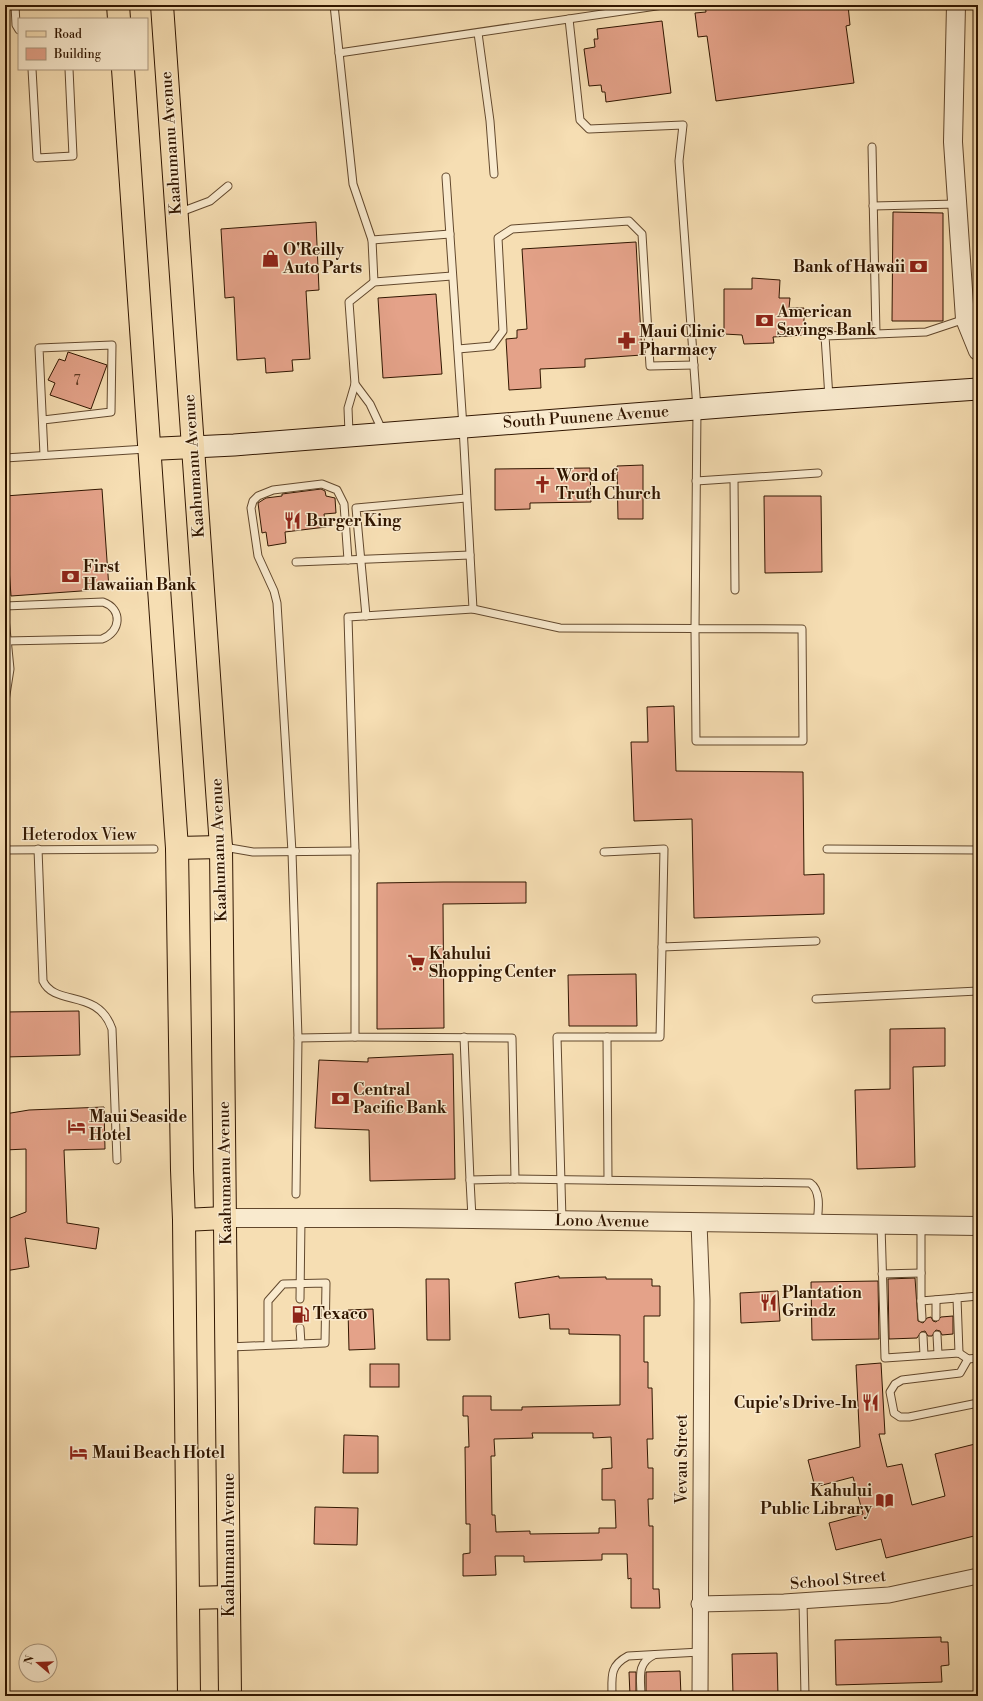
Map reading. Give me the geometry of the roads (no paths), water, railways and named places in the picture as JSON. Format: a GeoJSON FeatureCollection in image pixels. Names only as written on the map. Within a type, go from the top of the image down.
{"type":"FeatureCollection","features":[{"type":"Feature","properties":{"kind":"main road"},"geometry":{"type":"LineString","coordinates":[[118,5],[119,18]]}},
{"type":"Feature","properties":{"kind":"main road","name":"Kaahumanu Avenue"},"geometry":{"type":"LineString","coordinates":[[162,5],[221,847],[230,1696]]}},
{"type":"Feature","properties":{"kind":"main road"},"geometry":{"type":"LineString","coordinates":[[123,70],[178,848],[189,1696]]}},
{"type":"Feature","properties":{"kind":"main road","name":"South Puunene Avenue"},"geometry":{"type":"LineString","coordinates":[[193,447],[978,389]]}},
{"type":"Feature","properties":{"kind":"main road"},"geometry":{"type":"LineString","coordinates":[[151,449],[193,447]]}},
{"type":"Feature","properties":{"kind":"main road"},"geometry":{"type":"LineString","coordinates":[[178,848],[221,847]]}},
{"type":"Feature","properties":{"kind":"main road"},"geometry":{"type":"LineString","coordinates":[[184,1220],[225,1218]]}},
{"type":"Feature","properties":{"kind":"main road"},"geometry":{"type":"LineString","coordinates":[[188,1598],[229,1597]]}},
{"type":"Feature","properties":{"kind":"street"},"geometry":{"type":"LineString","coordinates":[[956,5],[952,142],[965,319],[978,351]]}},
{"type":"Feature","properties":{"kind":"street","name":"Lono Avenue"},"geometry":{"type":"LineString","coordinates":[[225,1218],[301,1217],[978,1226]]}},
{"type":"Feature","properties":{"kind":"street","name":"Vevau Street"},"geometry":{"type":"LineString","coordinates":[[699,1223],[702,1300],[699,1604],[700,1696]]}},
{"type":"Feature","properties":{"kind":"street","name":"School Street"},"geometry":{"type":"LineString","coordinates":[[699,1604],[803,1601],[889,1595],[978,1576]]}},
{"type":"Feature","properties":{"kind":"lane"},"geometry":{"type":"LineString","coordinates":[[15,5],[16,26],[18,29]]}},
{"type":"Feature","properties":{"kind":"lane"},"geometry":{"type":"LineString","coordinates":[[334,5],[353,184],[372,240],[374,282]]}},
{"type":"Feature","properties":{"kind":"lane"},"geometry":{"type":"LineString","coordinates":[[339,53],[663,5]]}},
{"type":"Feature","properties":{"kind":"lane"},"geometry":{"type":"LineString","coordinates":[[355,1037],[355,851],[348,617],[473,609],[560,628],[694,630],[802,629],[803,741],[696,741],[694,630],[697,409],[679,161],[683,125],[589,129],[580,120],[569,19]]}},
{"type":"Feature","properties":{"kind":"lane"},"geometry":{"type":"LineString","coordinates":[[478,33],[490,121],[494,174]]}},
{"type":"Feature","properties":{"kind":"lane"},"geometry":{"type":"LineString","coordinates":[[32,70],[37,158],[73,156],[69,70]]}},
{"type":"Feature","properties":{"kind":"lane"},"geometry":{"type":"LineString","coordinates":[[872,147],[876,334]]}},
{"type":"Feature","properties":{"kind":"lane"},"geometry":{"type":"LineString","coordinates":[[446,177],[463,427],[473,609]]}},
{"type":"Feature","properties":{"kind":"lane"},"geometry":{"type":"LineString","coordinates":[[176,214],[210,201],[228,186]]}},
{"type":"Feature","properties":{"kind":"lane"},"geometry":{"type":"LineString","coordinates":[[873,206],[957,204]]}},
{"type":"Feature","properties":{"kind":"lane"},"geometry":{"type":"LineString","coordinates":[[458,349],[492,346],[503,331],[498,238],[512,229],[629,221],[642,234],[650,366],[694,365]]}},
{"type":"Feature","properties":{"kind":"lane"},"geometry":{"type":"LineString","coordinates":[[372,240],[450,234]]}},
{"type":"Feature","properties":{"kind":"lane"},"geometry":{"type":"LineString","coordinates":[[349,436],[348,408],[354,384],[349,302],[374,282],[452,276]]}},
{"type":"Feature","properties":{"kind":"lane"},"geometry":{"type":"LineString","coordinates":[[829,399],[825,336],[926,332],[965,319]]}},
{"type":"Feature","properties":{"kind":"lane"},"geometry":{"type":"LineString","coordinates":[[43,420],[111,412],[112,345],[39,348],[44,455]]}},
{"type":"Feature","properties":{"kind":"lane"},"geometry":{"type":"LineString","coordinates":[[354,384],[370,404],[383,433]]}},
{"type":"Feature","properties":{"kind":"lane"},"geometry":{"type":"LineString","coordinates":[[5,458],[151,449]]}},
{"type":"Feature","properties":{"kind":"lane"},"geometry":{"type":"LineString","coordinates":[[696,481],[818,474]]}},
{"type":"Feature","properties":{"kind":"lane"},"geometry":{"type":"LineString","coordinates":[[734,479],[735,590]]}},
{"type":"Feature","properties":{"kind":"lane"},"geometry":{"type":"LineString","coordinates":[[296,1194],[298,1038],[292,852],[277,603],[274,591],[258,556],[250,508],[253,501],[258,496],[273,490],[322,484],[337,490],[344,504],[348,560]]}},
{"type":"Feature","properties":{"kind":"lane"},"geometry":{"type":"LineString","coordinates":[[366,616],[356,508],[466,498]]}},
{"type":"Feature","properties":{"kind":"lane"},"geometry":{"type":"LineString","coordinates":[[296,562],[470,555]]}},
{"type":"Feature","properties":{"kind":"lane"},"geometry":{"type":"LineString","coordinates":[[5,606],[99,601],[111,606],[117,618],[114,630],[110,635],[102,639],[6,641]]}},
{"type":"Feature","properties":{"kind":"lane"},"geometry":{"type":"LineString","coordinates":[[5,618],[6,641],[10,669],[10,681],[5,701]]}},
{"type":"Feature","properties":{"kind":"lane"},"geometry":{"type":"LineString","coordinates":[[221,847],[253,852],[355,851]]}},
{"type":"Feature","properties":{"kind":"lane"},"geometry":{"type":"LineString","coordinates":[[38,849],[43,981],[48,988],[54,992],[94,1004],[104,1012],[112,1029],[117,1160]]}},
{"type":"Feature","properties":{"kind":"lane","name":"Heterodox View"},"geometry":{"type":"LineString","coordinates":[[5,850],[154,849]]}},
{"type":"Feature","properties":{"kind":"lane"},"geometry":{"type":"LineString","coordinates":[[562,1221],[557,1037],[660,1037],[664,849],[604,852]]}},
{"type":"Feature","properties":{"kind":"lane"},"geometry":{"type":"LineString","coordinates":[[827,849],[978,850]]}},
{"type":"Feature","properties":{"kind":"lane"},"geometry":{"type":"LineString","coordinates":[[662,947],[816,941]]}},
{"type":"Feature","properties":{"kind":"lane"},"geometry":{"type":"LineString","coordinates":[[816,999],[978,991]]}},
{"type":"Feature","properties":{"kind":"lane"},"geometry":{"type":"LineString","coordinates":[[464,1037],[472,1220]]}},
{"type":"Feature","properties":{"kind":"lane"},"geometry":{"type":"LineString","coordinates":[[607,1037],[608,1180]]}},
{"type":"Feature","properties":{"kind":"lane"},"geometry":{"type":"LineString","coordinates":[[298,1038],[512,1038],[515,1179]]}},
{"type":"Feature","properties":{"kind":"lane"},"geometry":{"type":"LineString","coordinates":[[470,1180],[515,1179],[810,1183],[815,1186],[818,1195],[817,1224]]}},
{"type":"Feature","properties":{"kind":"lane"},"geometry":{"type":"LineString","coordinates":[[300,1299],[301,1217]]}},
{"type":"Feature","properties":{"kind":"lane"},"geometry":{"type":"LineString","coordinates":[[881,1225],[885,1358],[958,1353],[968,1358],[978,1358]]}},
{"type":"Feature","properties":{"kind":"lane"},"geometry":{"type":"LineString","coordinates":[[921,1225],[922,1318]]}},
{"type":"Feature","properties":{"kind":"lane"},"geometry":{"type":"LineString","coordinates":[[882,1274],[921,1273]]}},
{"type":"Feature","properties":{"kind":"lane"},"geometry":{"type":"LineString","coordinates":[[227,1348],[268,1344],[326,1343],[326,1283],[283,1284],[268,1301],[268,1344]]}},
{"type":"Feature","properties":{"kind":"lane"},"geometry":{"type":"LineString","coordinates":[[922,1301],[978,1296]]}},
{"type":"Feature","properties":{"kind":"lane"},"geometry":{"type":"LineString","coordinates":[[957,1298],[958,1353]]}},
{"type":"Feature","properties":{"kind":"lane"},"geometry":{"type":"LineString","coordinates":[[936,1300],[936,1317]]}},
{"type":"Feature","properties":{"kind":"lane"},"geometry":{"type":"LineString","coordinates":[[300,1328],[301,1344]]}},
{"type":"Feature","properties":{"kind":"lane"},"geometry":{"type":"LineString","coordinates":[[938,1335],[938,1354]]}},
{"type":"Feature","properties":{"kind":"lane"},"geometry":{"type":"LineString","coordinates":[[923,1336],[924,1355]]}},
{"type":"Feature","properties":{"kind":"lane"},"geometry":{"type":"LineString","coordinates":[[968,1358],[960,1372],[902,1380],[895,1384],[890,1392],[894,1413],[900,1417],[909,1417],[978,1403]]}},
{"type":"Feature","properties":{"kind":"lane"},"geometry":{"type":"LineString","coordinates":[[803,1601],[804,1696]]}},
{"type":"Feature","properties":{"kind":"lane"},"geometry":{"type":"LineString","coordinates":[[612,1696],[612,1674],[617,1662],[628,1656],[700,1652]]}},
{"type":"Feature","properties":{"kind":"lane"},"geometry":{"type":"LineString","coordinates":[[641,1696],[641,1665],[647,1658],[656,1654]]}},
{"type":"Feature","properties":{"kind":"place","name":"O'Reilly Auto Parts"},"geometry":{"type":"Point","coordinates":[270,259]}},
{"type":"Feature","properties":{"kind":"place","name":"Bank of Hawaii"},"geometry":{"type":"Point","coordinates":[918,267]}},
{"type":"Feature","properties":{"kind":"place","name":"American Savings Bank"},"geometry":{"type":"Point","coordinates":[764,321]}},
{"type":"Feature","properties":{"kind":"place","name":"Maui Clinic Pharmacy"},"geometry":{"type":"Point","coordinates":[626,341]}},
{"type":"Feature","properties":{"kind":"place","name":"Word of Truth Church"},"geometry":{"type":"Point","coordinates":[543,485]}},
{"type":"Feature","properties":{"kind":"place","name":"Burger King"},"geometry":{"type":"Point","coordinates":[293,521]}},
{"type":"Feature","properties":{"kind":"place","name":"First Hawaiian Bank"},"geometry":{"type":"Point","coordinates":[70,576]}},
{"type":"Feature","properties":{"kind":"place","name":"Kahului Shopping Center"},"geometry":{"type":"Point","coordinates":[416,963]}},
{"type":"Feature","properties":{"kind":"place","name":"Central Pacific Bank"},"geometry":{"type":"Point","coordinates":[340,1099]}},
{"type":"Feature","properties":{"kind":"place","name":"Maui Seaside Hotel"},"geometry":{"type":"Point","coordinates":[76,1126]}},
{"type":"Feature","properties":{"kind":"place","name":"Plantation Grindz"},"geometry":{"type":"Point","coordinates":[769,1302]}},
{"type":"Feature","properties":{"kind":"place","name":"Texaco"},"geometry":{"type":"Point","coordinates":[300,1314]}},
{"type":"Feature","properties":{"kind":"place","name":"Cupie's Drive-In"},"geometry":{"type":"Point","coordinates":[870,1403]}},
{"type":"Feature","properties":{"kind":"place","name":"Maui Beach Hotel"},"geometry":{"type":"Point","coordinates":[79,1453]}},
{"type":"Feature","properties":{"kind":"place","name":"Kahului Public Library"},"geometry":{"type":"Point","coordinates":[885,1500]}}]}
